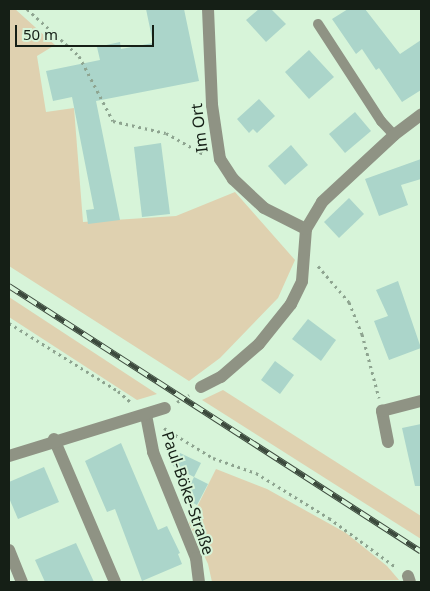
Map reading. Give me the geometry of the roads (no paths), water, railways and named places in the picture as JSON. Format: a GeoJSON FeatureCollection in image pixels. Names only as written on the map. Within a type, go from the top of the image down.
{"type":"FeatureCollection","features":[{"type":"Feature","properties":{"kind":"street","name":"Im Ort"},"geometry":{"type":"LineString","coordinates":[[208,9],[212,105],[220,160],[233,180],[264,208],[306,229]]}},
{"type":"Feature","properties":{"kind":"street"},"geometry":{"type":"LineString","coordinates":[[201,388],[221,377],[259,344],[292,304],[302,281],[306,229],[322,202],[394,135],[421,115]]}},
{"type":"Feature","properties":{"kind":"street"},"geometry":{"type":"LineString","coordinates":[[388,442],[382,411],[421,401]]}},
{"type":"Feature","properties":{"kind":"street"},"geometry":{"type":"LineString","coordinates":[[9,456],[54,439],[146,415],[165,408]]}},
{"type":"Feature","properties":{"kind":"street","name":"Paul-Böke-Straße"},"geometry":{"type":"LineString","coordinates":[[146,415],[153,452],[196,558],[199,582]]}},
{"type":"Feature","properties":{"kind":"street"},"geometry":{"type":"LineString","coordinates":[[54,439],[115,582]]}},
{"type":"Feature","properties":{"kind":"street"},"geometry":{"type":"LineString","coordinates":[[9,550],[22,582]]}},
{"type":"Feature","properties":{"kind":"lane"},"geometry":{"type":"LineString","coordinates":[[318,24],[381,121],[394,135]]}},
{"type":"Feature","properties":{"kind":"railway"},"geometry":{"type":"LineString","coordinates":[[9,286],[421,552]]}}]}
